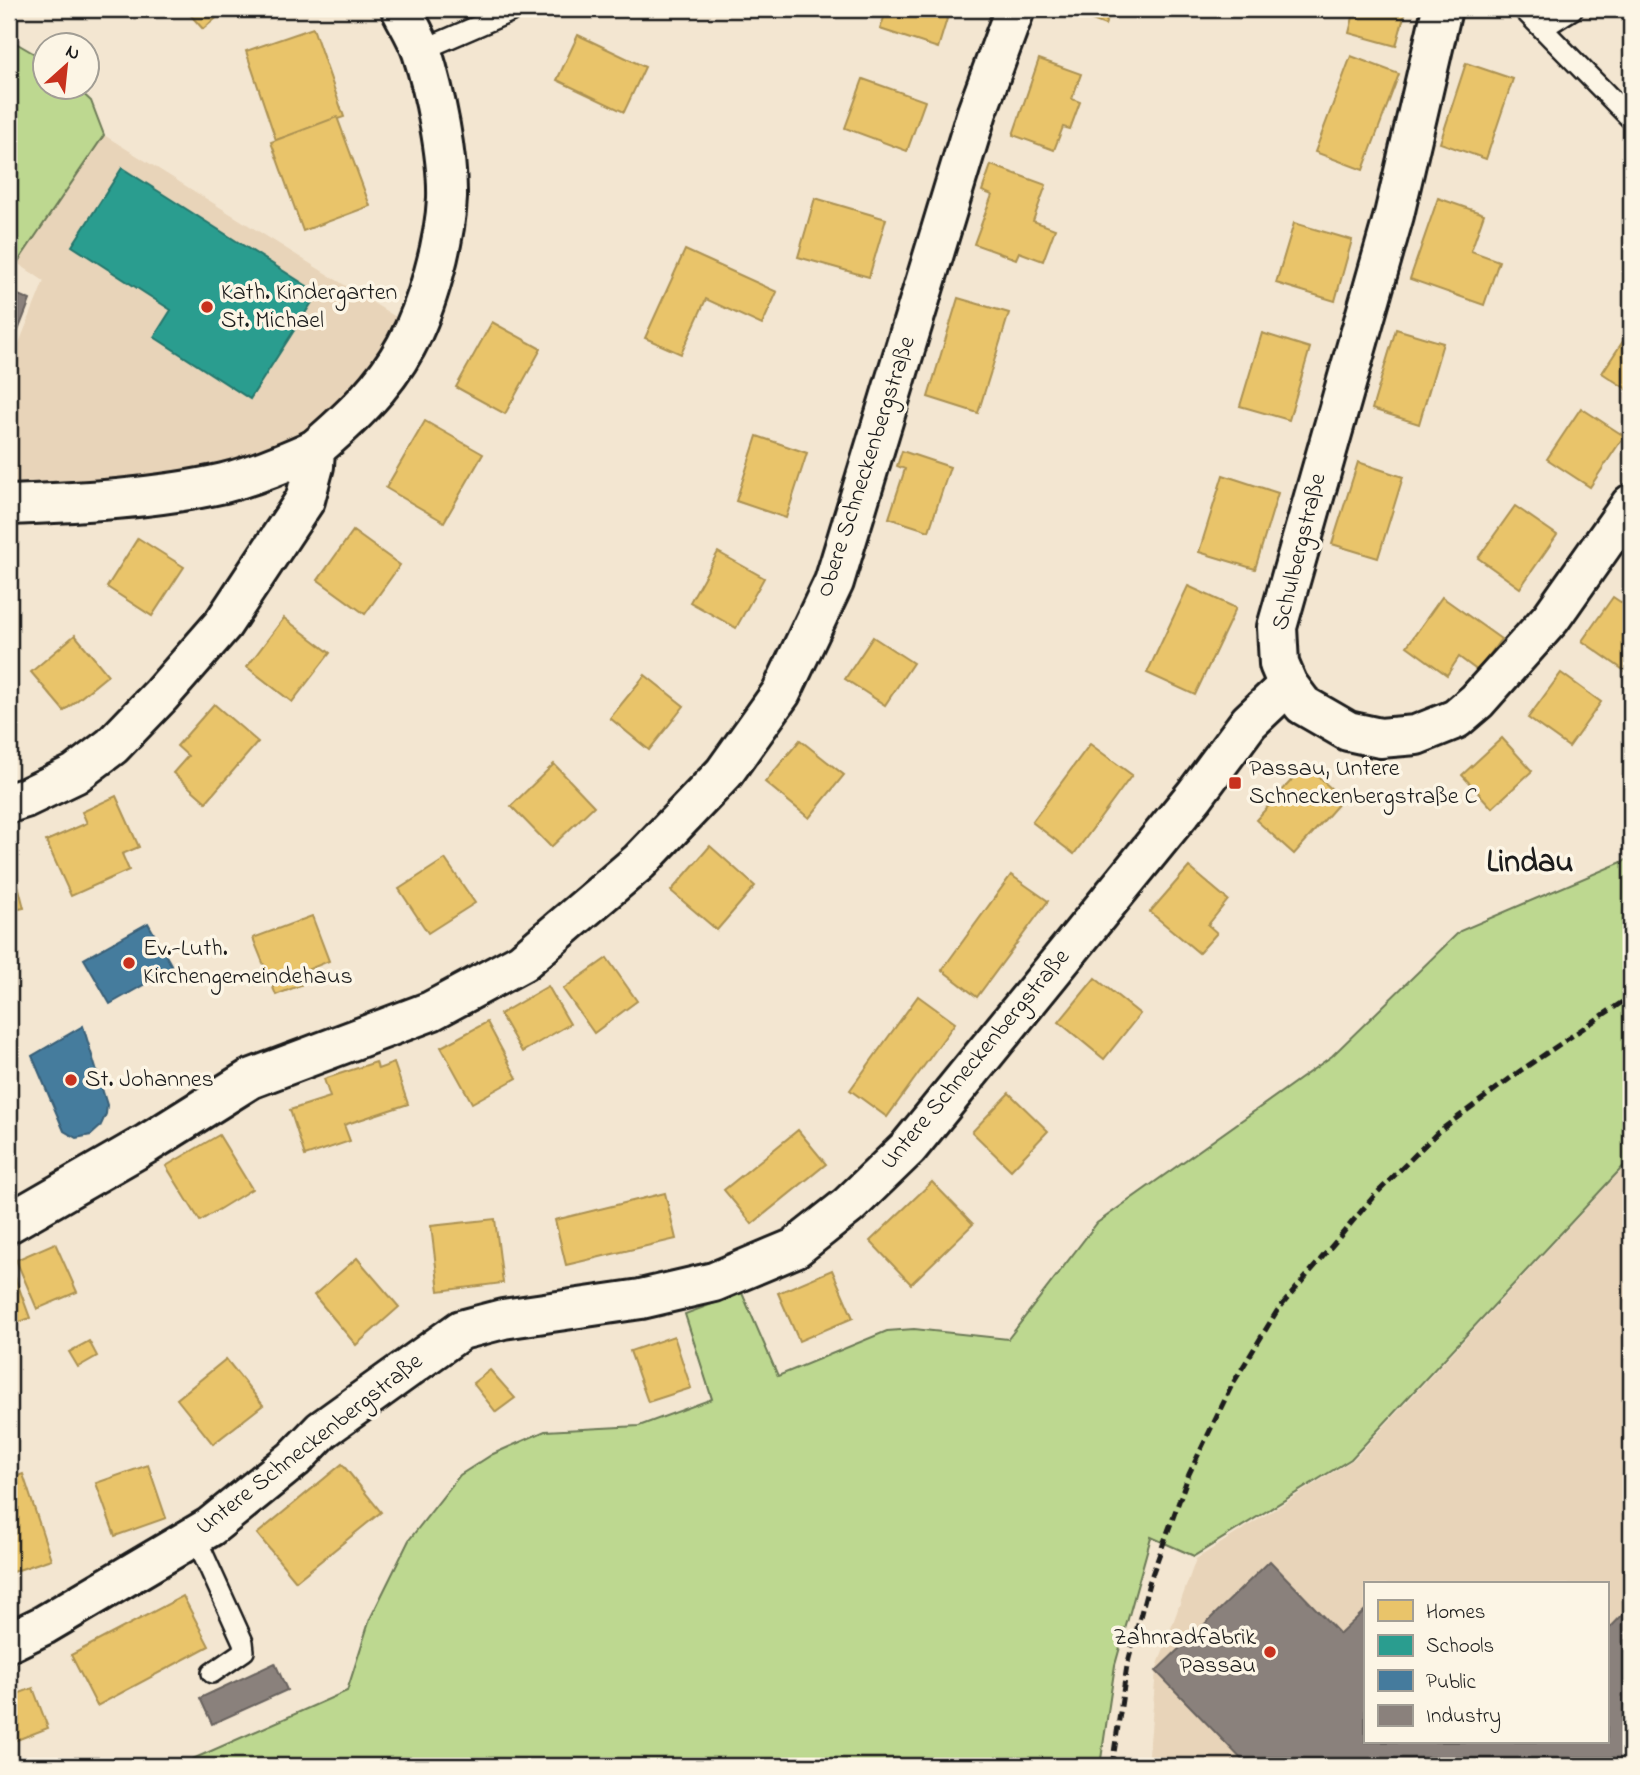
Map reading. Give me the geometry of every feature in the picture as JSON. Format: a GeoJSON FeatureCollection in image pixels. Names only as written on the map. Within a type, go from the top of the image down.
{"type":"FeatureCollection","features":[{"type":"Feature","properties":{"kind":"street"},"geometry":{"type":"LineString","coordinates":[[9,505],[69,503],[176,491],[225,482],[274,468],[315,449],[357,412],[406,346],[427,297],[439,249],[447,198],[438,117],[422,50],[401,9]]}},
{"type":"Feature","properties":{"kind":"street","name":"Obere Schneckenbergstraße"},"geometry":{"type":"LineString","coordinates":[[9,1223],[148,1143],[250,1079],[431,1011],[522,962],[639,862],[724,773],[782,693],[834,583],[977,112],[1015,9]]}},
{"type":"Feature","properties":{"kind":"street","name":"Schulbergstraße"},"geometry":{"type":"LineString","coordinates":[[1442,9],[1394,215],[1277,627],[1279,664],[1288,685],[1303,705],[1348,731],[1380,738],[1416,735],[1456,719],[1477,701],[1551,618],[1631,504]]}},
{"type":"Feature","properties":{"kind":"street"},"geometry":{"type":"LineString","coordinates":[[9,803],[75,774],[112,746],[223,624],[304,500],[314,466],[315,449]]}},
{"type":"Feature","properties":{"kind":"street","name":"Untere Schneckenbergstraße"},"geometry":{"type":"LineString","coordinates":[[9,1643],[210,1527],[294,1459],[322,1430],[461,1330],[503,1319],[641,1299],[714,1282],[795,1248],[848,1206],[908,1148],[1195,795],[1249,722],[1288,685]]}},
{"type":"Feature","properties":{"kind":"lane"},"geometry":{"type":"LineString","coordinates":[[422,50],[512,9]]}},
{"type":"Feature","properties":{"kind":"lane"},"geometry":{"type":"LineString","coordinates":[[1523,9],[1631,118]]}},
{"type":"Feature","properties":{"kind":"lane"},"geometry":{"type":"LineString","coordinates":[[1543,28],[1573,9]]}},
{"type":"Feature","properties":{"kind":"lane"},"geometry":{"type":"LineString","coordinates":[[195,1536],[243,1642],[244,1651],[212,1673]]}},
{"type":"Feature","properties":{"kind":"shaded area","name":"Kath. Kindergarten St. Michael"},"geometry":{"type":"Polygon","coordinates":[[[104,135],[423,334],[268,472],[9,511],[9,368],[44,281],[17,263],[104,135]]]}},
{"type":"Feature","properties":{"kind":"shaded area"},"geometry":{"type":"Polygon","coordinates":[[[1631,1160],[1631,1766],[1148,1766],[1156,1670],[1196,1559],[1354,1459],[1631,1160]]]}},
{"type":"Feature","properties":{"kind":"green space"},"geometry":{"type":"Polygon","coordinates":[[[9,39],[32,52],[32,102],[91,102],[104,135],[17,263],[9,265],[9,39]]]}},
{"type":"Feature","properties":{"kind":"green space"},"geometry":{"type":"Polygon","coordinates":[[[1631,858],[1631,1158],[1351,1459],[1194,1556],[1151,1537],[1115,1665],[1100,1766],[177,1766],[347,1691],[370,1619],[409,1540],[460,1475],[493,1454],[545,1431],[639,1426],[712,1399],[685,1314],[742,1293],[778,1376],[887,1331],[914,1329],[1008,1339],[1097,1223],[1332,1056],[1460,931],[1631,858]]]}},
{"type":"Feature","properties":{"kind":"building: Homes"},"geometry":{"type":"Polygon","coordinates":[[[185,9],[227,9],[203,29],[185,9]]]}},
{"type":"Feature","properties":{"kind":"building: Homes"},"geometry":{"type":"Polygon","coordinates":[[[887,9],[950,9],[938,48],[880,29],[887,9]]]}},
{"type":"Feature","properties":{"kind":"building: Homes"},"geometry":{"type":"Polygon","coordinates":[[[1064,9],[1112,9],[1105,25],[1064,9]]]}},
{"type":"Feature","properties":{"kind":"building: Homes"},"geometry":{"type":"Polygon","coordinates":[[[1355,9],[1406,9],[1396,46],[1349,33],[1355,9]]]}},
{"type":"Feature","properties":{"kind":"building: Homes"},"geometry":{"type":"Polygon","coordinates":[[[313,28],[344,117],[276,140],[246,51],[313,28]]]}},
{"type":"Feature","properties":{"kind":"building: Homes"},"geometry":{"type":"Polygon","coordinates":[[[578,35],[645,67],[624,112],[557,80],[578,35]]]}},
{"type":"Feature","properties":{"kind":"building: Homes"},"geometry":{"type":"Polygon","coordinates":[[[1351,56],[1399,74],[1363,170],[1315,152],[1351,56]]]}},
{"type":"Feature","properties":{"kind":"building: Homes"},"geometry":{"type":"Polygon","coordinates":[[[1039,59],[1081,74],[1072,99],[1080,102],[1070,129],[1063,127],[1054,150],[1013,135],[1039,59]]]}},
{"type":"Feature","properties":{"kind":"building: Homes"},"geometry":{"type":"Polygon","coordinates":[[[1466,63],[1513,79],[1486,159],[1440,143],[1466,63]]]}},
{"type":"Feature","properties":{"kind":"building: Homes"},"geometry":{"type":"Polygon","coordinates":[[[863,79],[925,101],[907,151],[845,128],[863,79]]]}},
{"type":"Feature","properties":{"kind":"building: Homes"},"geometry":{"type":"Polygon","coordinates":[[[337,117],[370,206],[303,231],[271,142],[337,117]]]}},
{"type":"Feature","properties":{"kind":"building: Homes"},"geometry":{"type":"Polygon","coordinates":[[[991,165],[1046,185],[1033,221],[1055,229],[1043,261],[1019,252],[1016,259],[974,244],[992,195],[982,191],[991,165]]]}},
{"type":"Feature","properties":{"kind":"building: Homes"},"geometry":{"type":"Polygon","coordinates":[[[815,198],[886,219],[869,277],[798,257],[815,198]]]}},
{"type":"Feature","properties":{"kind":"building: Homes"},"geometry":{"type":"Polygon","coordinates":[[[1438,198],[1484,214],[1471,251],[1499,261],[1484,305],[1410,279],[1438,198]]]}},
{"type":"Feature","properties":{"kind":"building: Homes"},"geometry":{"type":"Polygon","coordinates":[[[1294,223],[1352,240],[1335,301],[1276,283],[1294,223]]]}},
{"type":"Feature","properties":{"kind":"building: Homes"},"geometry":{"type":"Polygon","coordinates":[[[685,250],[777,292],[762,325],[706,299],[681,354],[645,338],[685,250]]]}},
{"type":"Feature","properties":{"kind":"building: Homes"},"geometry":{"type":"Polygon","coordinates":[[[958,298],[1009,313],[978,413],[928,397],[958,298]]]}},
{"type":"Feature","properties":{"kind":"building: Homes"},"geometry":{"type":"Polygon","coordinates":[[[492,322],[541,349],[505,414],[456,387],[492,322]]]}},
{"type":"Feature","properties":{"kind":"building: Homes"},"geometry":{"type":"Polygon","coordinates":[[[1396,329],[1443,343],[1419,424],[1372,409],[1396,329]]]}},
{"type":"Feature","properties":{"kind":"building: Homes"},"geometry":{"type":"Polygon","coordinates":[[[1631,329],[1631,392],[1602,373],[1631,329]]]}},
{"type":"Feature","properties":{"kind":"building: Homes"},"geometry":{"type":"Polygon","coordinates":[[[1262,333],[1310,348],[1289,420],[1240,406],[1262,333]]]}},
{"type":"Feature","properties":{"kind":"building: Homes"},"geometry":{"type":"Polygon","coordinates":[[[1581,408],[1624,436],[1590,487],[1547,459],[1581,408]]]}},
{"type":"Feature","properties":{"kind":"building: Homes"},"geometry":{"type":"Polygon","coordinates":[[[425,421],[483,454],[444,522],[386,488],[425,421]]]}},
{"type":"Feature","properties":{"kind":"building: Homes"},"geometry":{"type":"Polygon","coordinates":[[[757,436],[807,453],[786,518],[736,501],[757,436]]]}},
{"type":"Feature","properties":{"kind":"building: Homes"},"geometry":{"type":"Polygon","coordinates":[[[902,451],[950,467],[929,531],[889,518],[905,469],[897,466],[902,451]]]}},
{"type":"Feature","properties":{"kind":"building: Homes"},"geometry":{"type":"Polygon","coordinates":[[[1358,462],[1403,477],[1378,558],[1332,544],[1358,462]]]}},
{"type":"Feature","properties":{"kind":"building: Homes"},"geometry":{"type":"Polygon","coordinates":[[[1223,475],[1278,493],[1255,569],[1199,552],[1223,475]]]}},
{"type":"Feature","properties":{"kind":"building: Homes"},"geometry":{"type":"Polygon","coordinates":[[[1515,506],[1557,535],[1520,588],[1478,558],[1515,506]]]}},
{"type":"Feature","properties":{"kind":"building: Homes"},"geometry":{"type":"Polygon","coordinates":[[[353,531],[400,565],[365,614],[318,580],[353,531]]]}},
{"type":"Feature","properties":{"kind":"building: Homes"},"geometry":{"type":"Polygon","coordinates":[[[138,538],[184,567],[152,616],[107,587],[138,538]]]}},
{"type":"Feature","properties":{"kind":"building: Homes"},"geometry":{"type":"Polygon","coordinates":[[[718,552],[764,578],[736,628],[690,602],[718,552]]]}},
{"type":"Feature","properties":{"kind":"building: Homes"},"geometry":{"type":"Polygon","coordinates":[[[1188,586],[1236,608],[1195,695],[1147,673],[1188,586]]]}},
{"type":"Feature","properties":{"kind":"building: Homes"},"geometry":{"type":"Polygon","coordinates":[[[1442,597],[1501,639],[1478,671],[1459,657],[1447,675],[1407,646],[1442,597]]]}},
{"type":"Feature","properties":{"kind":"building: Homes"},"geometry":{"type":"Polygon","coordinates":[[[1613,597],[1631,609],[1631,662],[1625,671],[1582,641],[1613,597]]]}},
{"type":"Feature","properties":{"kind":"building: Homes"},"geometry":{"type":"Polygon","coordinates":[[[284,618],[330,653],[292,702],[247,667],[284,618]]]}},
{"type":"Feature","properties":{"kind":"building: Homes"},"geometry":{"type":"Polygon","coordinates":[[[75,635],[108,675],[64,711],[31,672],[75,635]]]}},
{"type":"Feature","properties":{"kind":"building: Homes"},"geometry":{"type":"Polygon","coordinates":[[[873,637],[913,663],[885,705],[845,679],[873,637]]]}},
{"type":"Feature","properties":{"kind":"building: Homes"},"geometry":{"type":"Polygon","coordinates":[[[1561,673],[1601,702],[1569,747],[1528,718],[1561,673]]]}},
{"type":"Feature","properties":{"kind":"building: Homes"},"geometry":{"type":"Polygon","coordinates":[[[645,675],[684,706],[649,750],[610,718],[645,675]]]}},
{"type":"Feature","properties":{"kind":"building: Homes"},"geometry":{"type":"Polygon","coordinates":[[[214,704],[258,742],[206,802],[173,773],[188,756],[177,746],[214,704]]]}},
{"type":"Feature","properties":{"kind":"building: Homes"},"geometry":{"type":"Polygon","coordinates":[[[1502,738],[1532,771],[1492,808],[1462,775],[1502,738]]]}},
{"type":"Feature","properties":{"kind":"building: Homes"},"geometry":{"type":"Polygon","coordinates":[[[800,740],[844,775],[809,818],[765,782],[800,740]]]}},
{"type":"Feature","properties":{"kind":"building: Homes"},"geometry":{"type":"Polygon","coordinates":[[[1090,744],[1132,775],[1074,854],[1032,822],[1090,744]]]}},
{"type":"Feature","properties":{"kind":"building: Homes"},"geometry":{"type":"Polygon","coordinates":[[[554,764],[594,806],[551,847],[511,806],[554,764]]]}},
{"type":"Feature","properties":{"kind":"building: Homes"},"geometry":{"type":"Polygon","coordinates":[[[1305,765],[1343,799],[1294,854],[1256,820],[1305,765]]]}},
{"type":"Feature","properties":{"kind":"building: Homes"},"geometry":{"type":"Polygon","coordinates":[[[116,796],[139,847],[122,854],[129,870],[71,896],[46,841],[87,823],[82,812],[116,796]]]}},
{"type":"Feature","properties":{"kind":"building: Homes"},"geometry":{"type":"Polygon","coordinates":[[[710,846],[755,886],[717,930],[671,891],[710,846]]]}},
{"type":"Feature","properties":{"kind":"building: Homes"},"geometry":{"type":"Polygon","coordinates":[[[9,850],[24,908],[9,911],[9,850]]]}},
{"type":"Feature","properties":{"kind":"building: Homes"},"geometry":{"type":"Polygon","coordinates":[[[445,859],[475,903],[428,933],[399,889],[445,859]]]}},
{"type":"Feature","properties":{"kind":"building: Homes"},"geometry":{"type":"Polygon","coordinates":[[[1189,867],[1228,900],[1208,925],[1217,933],[1199,953],[1150,912],[1189,867]]]}},
{"type":"Feature","properties":{"kind":"building: Homes"},"geometry":{"type":"Polygon","coordinates":[[[1011,875],[1048,901],[977,997],[942,970],[1011,875]]]}},
{"type":"Feature","properties":{"kind":"building: Homes"},"geometry":{"type":"Polygon","coordinates":[[[312,916],[329,961],[297,974],[301,985],[276,995],[253,938],[312,916]]]}},
{"type":"Feature","properties":{"kind":"building: Homes"},"geometry":{"type":"Polygon","coordinates":[[[607,958],[637,1001],[594,1033],[563,989],[607,958]]]}},
{"type":"Feature","properties":{"kind":"building: Homes"},"geometry":{"type":"Polygon","coordinates":[[[1095,978],[1140,1014],[1104,1059],[1059,1022],[1095,978]]]}},
{"type":"Feature","properties":{"kind":"building: Homes"},"geometry":{"type":"Polygon","coordinates":[[[548,986],[570,1024],[522,1052],[500,1014],[548,986]]]}},
{"type":"Feature","properties":{"kind":"building: Homes"},"geometry":{"type":"Polygon","coordinates":[[[918,996],[955,1023],[887,1117],[850,1090],[918,996]]]}},
{"type":"Feature","properties":{"kind":"building: Homes"},"geometry":{"type":"Polygon","coordinates":[[[487,1022],[517,1078],[472,1103],[441,1047],[487,1022]]]}},
{"type":"Feature","properties":{"kind":"building: Homes"},"geometry":{"type":"Polygon","coordinates":[[[376,1062],[378,1069],[394,1063],[408,1104],[344,1125],[350,1141],[305,1156],[290,1110],[330,1097],[324,1079],[376,1062]]]}},
{"type":"Feature","properties":{"kind":"building: Homes"},"geometry":{"type":"Polygon","coordinates":[[[1009,1093],[1048,1131],[1011,1170],[972,1132],[1009,1093]]]}},
{"type":"Feature","properties":{"kind":"building: Homes"},"geometry":{"type":"Polygon","coordinates":[[[798,1130],[826,1164],[752,1224],[724,1190],[798,1130]]]}},
{"type":"Feature","properties":{"kind":"building: Homes"},"geometry":{"type":"Polygon","coordinates":[[[219,1135],[252,1189],[200,1221],[166,1166],[219,1135]]]}},
{"type":"Feature","properties":{"kind":"building: Homes"},"geometry":{"type":"Polygon","coordinates":[[[932,1182],[973,1224],[911,1284],[870,1241],[932,1182]]]}},
{"type":"Feature","properties":{"kind":"building: Homes"},"geometry":{"type":"Polygon","coordinates":[[[665,1193],[676,1239],[566,1265],[555,1220],[665,1193]]]}},
{"type":"Feature","properties":{"kind":"building: Homes"},"geometry":{"type":"Polygon","coordinates":[[[495,1219],[503,1283],[439,1291],[431,1226],[495,1219]]]}},
{"type":"Feature","properties":{"kind":"building: Homes"},"geometry":{"type":"Polygon","coordinates":[[[55,1243],[77,1292],[37,1309],[16,1260],[55,1243]]]}},
{"type":"Feature","properties":{"kind":"building: Homes"},"geometry":{"type":"Polygon","coordinates":[[[357,1258],[399,1307],[356,1345],[314,1295],[357,1258]]]}},
{"type":"Feature","properties":{"kind":"building: Homes"},"geometry":{"type":"Polygon","coordinates":[[[9,1266],[30,1318],[9,1326],[9,1266]]]}},
{"type":"Feature","properties":{"kind":"building: Homes"},"geometry":{"type":"Polygon","coordinates":[[[832,1270],[853,1318],[799,1341],[778,1293],[832,1270]]]}},
{"type":"Feature","properties":{"kind":"building: Homes"},"geometry":{"type":"Polygon","coordinates":[[[674,1336],[691,1388],[648,1402],[630,1351],[674,1336]]]}},
{"type":"Feature","properties":{"kind":"building: Homes"},"geometry":{"type":"Polygon","coordinates":[[[89,1341],[97,1356],[78,1367],[69,1352],[89,1341]]]}},
{"type":"Feature","properties":{"kind":"building: Homes"},"geometry":{"type":"Polygon","coordinates":[[[226,1359],[263,1405],[213,1444],[177,1399],[226,1359]]]}},
{"type":"Feature","properties":{"kind":"building: Homes"},"geometry":{"type":"Polygon","coordinates":[[[490,1370],[515,1398],[496,1412],[473,1383],[490,1370]]]}},
{"type":"Feature","properties":{"kind":"building: Homes"},"geometry":{"type":"Polygon","coordinates":[[[342,1464],[381,1512],[296,1581],[257,1534],[342,1464]]]}},
{"type":"Feature","properties":{"kind":"building: Homes"},"geometry":{"type":"Polygon","coordinates":[[[148,1465],[166,1518],[115,1536],[96,1483],[148,1465]]]}},
{"type":"Feature","properties":{"kind":"building: Homes"},"geometry":{"type":"Polygon","coordinates":[[[23,1474],[51,1559],[9,1573],[9,1479],[23,1474]]]}},
{"type":"Feature","properties":{"kind":"building: Homes"},"geometry":{"type":"Polygon","coordinates":[[[183,1596],[209,1646],[97,1706],[71,1655],[183,1596]]]}},
{"type":"Feature","properties":{"kind":"building: Homes"},"geometry":{"type":"Polygon","coordinates":[[[9,1687],[12,1696],[33,1688],[48,1728],[9,1743],[9,1687]]]}},
{"type":"Feature","properties":{"kind":"building: Schools"},"geometry":{"type":"Polygon","coordinates":[[[122,168],[318,293],[250,399],[154,337],[171,310],[72,246],[122,168]]]}},
{"type":"Feature","properties":{"kind":"building: Public","name":"Ev.-Luth. Kirchengemeindehaus"},"geometry":{"type":"Polygon","coordinates":[[[148,923],[173,968],[110,1004],[84,959],[148,923]]]}},
{"type":"Feature","properties":{"kind":"building: Public","name":"St. Johannes"},"geometry":{"type":"Polygon","coordinates":[[[83,1026],[107,1105],[100,1127],[91,1135],[76,1138],[64,1131],[32,1056],[83,1026]]]}},
{"type":"Feature","properties":{"kind":"building: Industry"},"geometry":{"type":"Polygon","coordinates":[[[9,291],[30,300],[9,354],[9,291]]]}},
{"type":"Feature","properties":{"kind":"building: Industry","name":"Zahnradfabrik Passau"},"geometry":{"type":"Polygon","coordinates":[[[1270,1561],[1340,1634],[1364,1611],[1364,1744],[1608,1744],[1608,1630],[1631,1606],[1631,1766],[1248,1766],[1156,1671],[1270,1561]]]}},
{"type":"Feature","properties":{"kind":"building: Industry"},"geometry":{"type":"Polygon","coordinates":[[[275,1663],[287,1690],[212,1724],[200,1698],[275,1663]]]}},
{"type":"Feature","properties":{"kind":"railway"},"geometry":{"type":"LineString","coordinates":[[1112,1766],[1127,1666],[1149,1583],[1189,1474],[1232,1385],[1277,1311],[1374,1196],[1438,1132],[1520,1071],[1631,996]]}},
{"type":"Feature","properties":{"kind":"place","name":"Kath. Kindergarten St. Michael"},"geometry":{"type":"Point","coordinates":[207,307]}},
{"type":"Feature","properties":{"kind":"place","name":"Passau, Untere Schneckenbergstraße C"},"geometry":{"type":"Point","coordinates":[1235,783]}},
{"type":"Feature","properties":{"kind":"place","name":"Ev.-Luth. Kirchengemeindehaus"},"geometry":{"type":"Point","coordinates":[129,963]}},
{"type":"Feature","properties":{"kind":"place","name":"St. Johannes"},"geometry":{"type":"Point","coordinates":[71,1080]}},
{"type":"Feature","properties":{"kind":"place","name":"Zahnradfabrik Passau"},"geometry":{"type":"Point","coordinates":[1270,1652]}},
{"type":"Feature","properties":{"kind":"district","name":"Lindau"},"geometry":{"type":"Point","coordinates":[1530,863]}}]}
